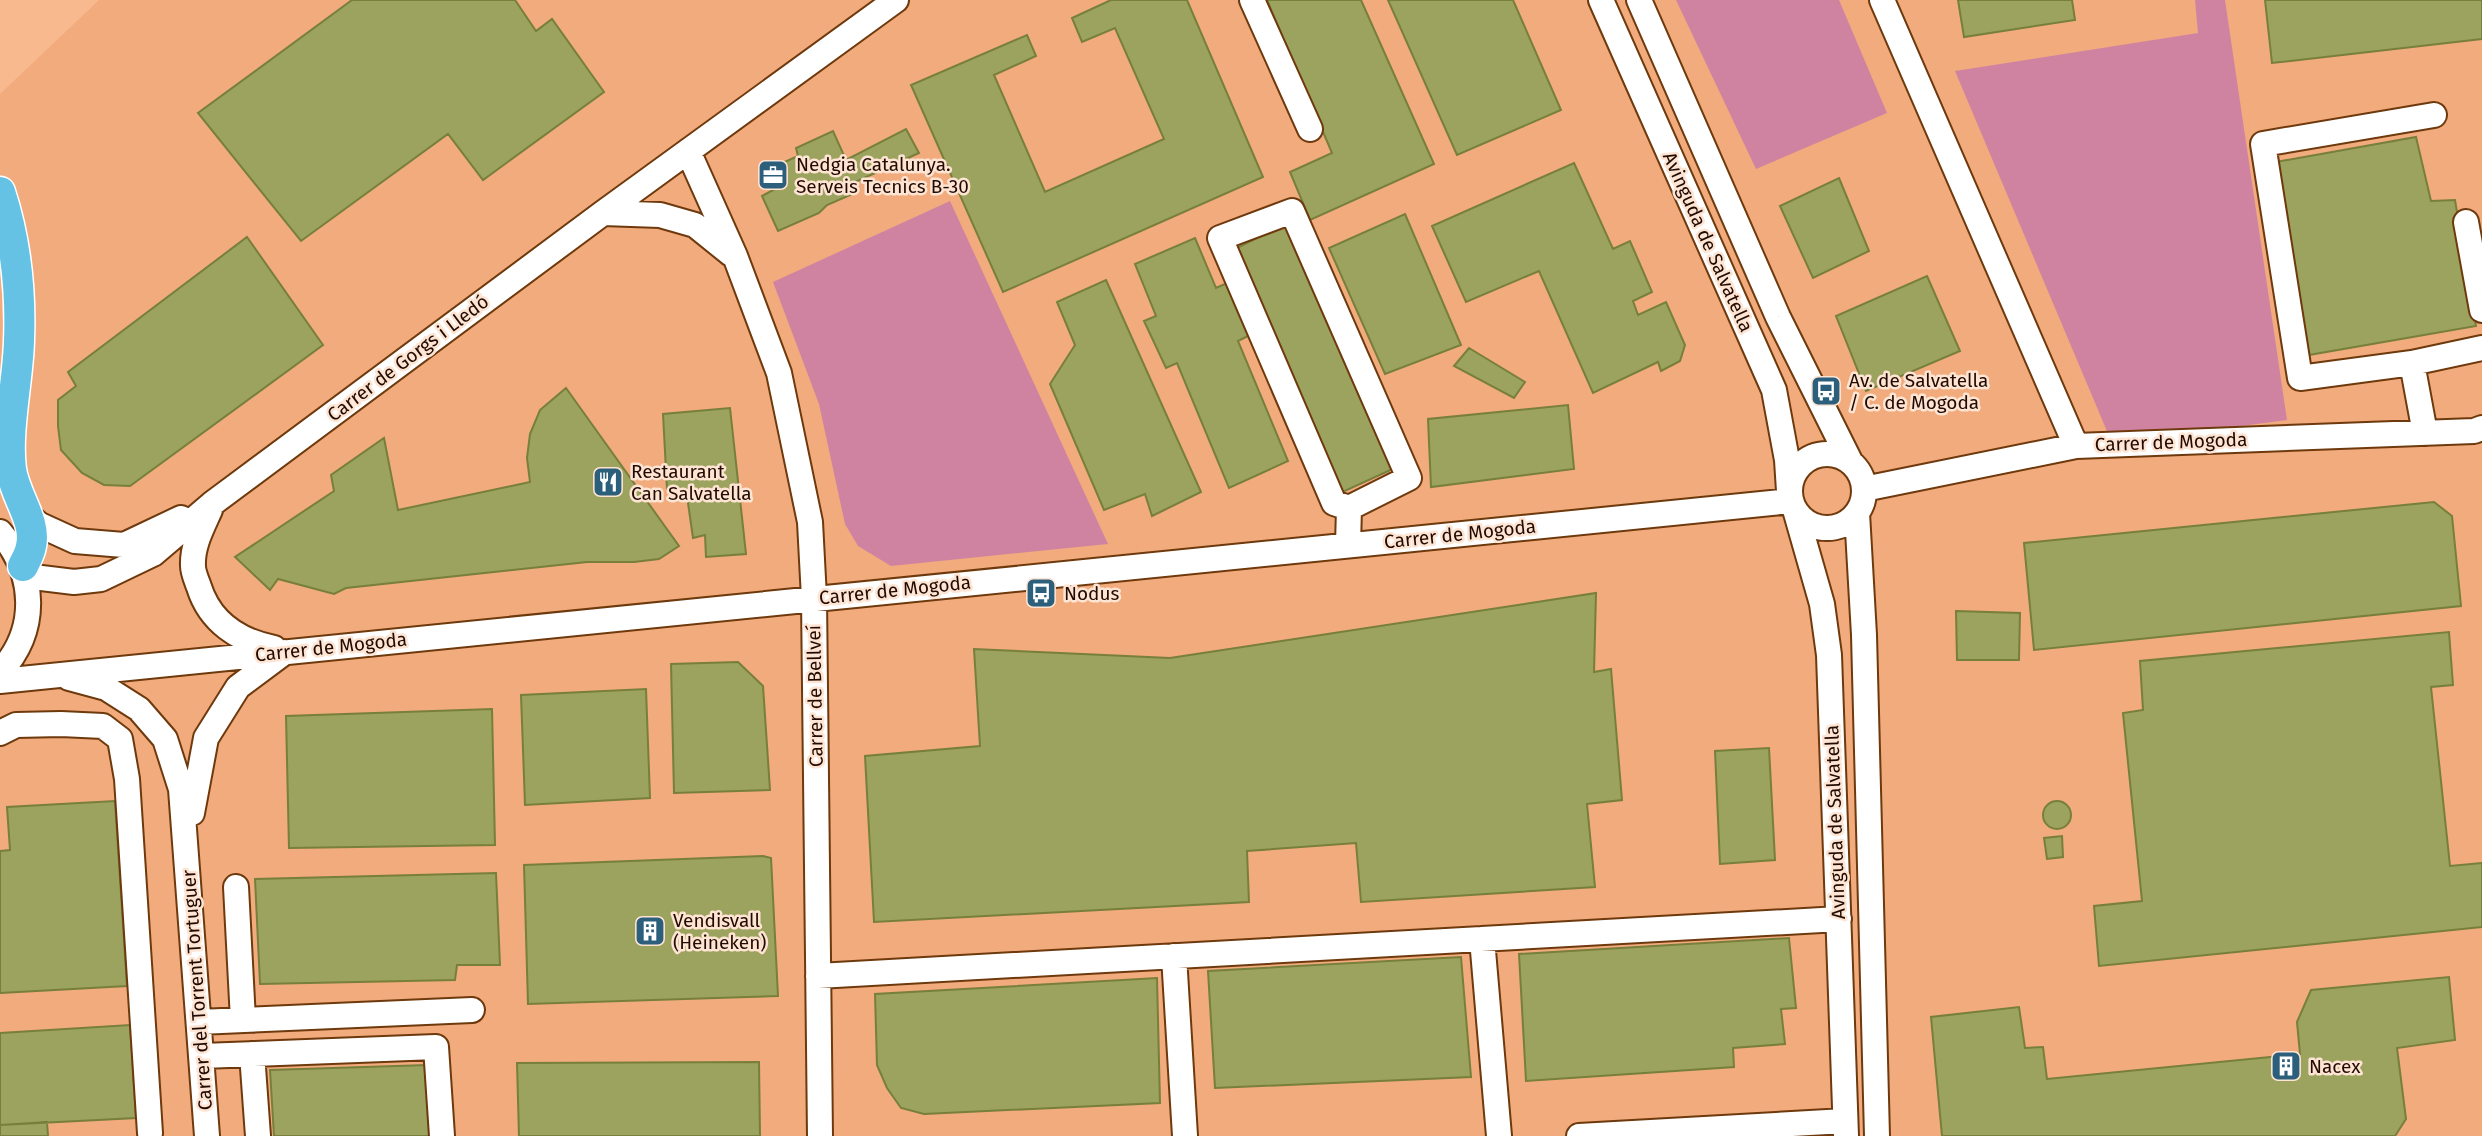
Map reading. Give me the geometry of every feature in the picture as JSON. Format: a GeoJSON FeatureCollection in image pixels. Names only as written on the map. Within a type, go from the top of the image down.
{"type":"FeatureCollection","features":[{"type":"Feature","properties":{"kind":"main road"},"geometry":{"type":"LineString","coordinates":[[0,192],[13,236],[18,280],[19,341],[10,467],[15,491],[27,515],[32,533],[24,571]]}},
{"type":"Feature","properties":{"kind":"street","name":"Carrer de Gorgs i Lledó"},"geometry":{"type":"LineString","coordinates":[[24,571],[74,582],[101,579],[153,554],[213,503],[603,213],[896,0]]}},
{"type":"Feature","properties":{"kind":"street"},"geometry":{"type":"LineString","coordinates":[[1252,0],[1310,129]]}},
{"type":"Feature","properties":{"kind":"street","name":"Avinguda de Salvatella"},"geometry":{"type":"LineString","coordinates":[[1601,0],[1774,390],[1792,502],[1822,604],[1829,655],[1846,1129]]}},
{"type":"Feature","properties":{"kind":"street","name":"Avinguda de Salvatella"},"geometry":{"type":"LineString","coordinates":[[1639,0],[1778,317],[1851,463]]}},
{"type":"Feature","properties":{"kind":"street"},"geometry":{"type":"LineString","coordinates":[[1882,0],[2076,446]]}},
{"type":"Feature","properties":{"kind":"street"},"geometry":{"type":"LineString","coordinates":[[2434,115],[2263,144],[2300,378],[2412,363],[2482,348]]}},
{"type":"Feature","properties":{"kind":"street","name":"Carrer de Bellveí"},"geometry":{"type":"LineString","coordinates":[[688,151],[735,256],[779,373],[810,522],[814,598],[820,1136]]}},
{"type":"Feature","properties":{"kind":"street"},"geometry":{"type":"LineString","coordinates":[[1292,211],[1409,478],[1349,508],[1334,503],[1220,238],[1292,211]]}},
{"type":"Feature","properties":{"kind":"street"},"geometry":{"type":"LineString","coordinates":[[603,213],[660,215],[695,225],[735,256]]}},
{"type":"Feature","properties":{"kind":"street"},"geometry":{"type":"LineString","coordinates":[[2466,222],[2482,310]]}},
{"type":"Feature","properties":{"kind":"street"},"geometry":{"type":"LineString","coordinates":[[2412,363],[2425,433]]}},
{"type":"Feature","properties":{"kind":"street","name":"Carrer de Mogoda"},"geometry":{"type":"LineString","coordinates":[[1864,489],[2076,446],[2425,433],[2482,428]]}},
{"type":"Feature","properties":{"kind":"street"},"geometry":{"type":"LineString","coordinates":[[1825,454],[1840,456],[1851,463],[1860,473],[1864,489],[1863,501],[1857,513],[1844,524],[1832,528],[1819,528],[1807,523],[1792,502],[1792,478],[1798,467],[1813,457],[1825,454]]}},
{"type":"Feature","properties":{"kind":"street","name":"Carrer de Mogoda"},"geometry":{"type":"LineString","coordinates":[[0,681],[1792,502]]}},
{"type":"Feature","properties":{"kind":"street","name":"Carrer de Gorgs i Lledó"},"geometry":{"type":"LineString","coordinates":[[27,515],[40,525],[75,541],[124,545],[213,503]]}},
{"type":"Feature","properties":{"kind":"street","name":"Carrer de Gorgs i Lledó"},"geometry":{"type":"LineString","coordinates":[[213,503],[197,538],[193,567],[204,601],[222,625],[242,638],[253,644],[286,651]]}},
{"type":"Feature","properties":{"kind":"street"},"geometry":{"type":"LineString","coordinates":[[1348,545],[1349,508]]}},
{"type":"Feature","properties":{"kind":"street","name":"Avinguda de Salvatella"},"geometry":{"type":"LineString","coordinates":[[1857,513],[1864,635],[1877,1136]]}},
{"type":"Feature","properties":{"kind":"street"},"geometry":{"type":"LineString","coordinates":[[0,532],[11,544],[24,571],[28,614],[22,639],[12,659],[0,672]]}},
{"type":"Feature","properties":{"kind":"street","name":"Carrer del Torrent Tortuguer"},"geometry":{"type":"LineString","coordinates":[[187,844],[206,738],[238,687],[286,651]]}},
{"type":"Feature","properties":{"kind":"street","name":"Carrer del Torrent Tortuguer"},"geometry":{"type":"LineString","coordinates":[[55,674],[106,688],[139,709],[165,739],[181,789],[187,844],[207,1136]]}},
{"type":"Feature","properties":{"kind":"street"},"geometry":{"type":"LineString","coordinates":[[0,733],[16,725],[71,724],[103,726],[120,740],[127,779],[150,1133]]}},
{"type":"Feature","properties":{"kind":"street"},"geometry":{"type":"LineString","coordinates":[[236,887],[243,1020]]}},
{"type":"Feature","properties":{"kind":"street"},"geometry":{"type":"LineString","coordinates":[[818,976],[1839,919]]}},
{"type":"Feature","properties":{"kind":"street"},"geometry":{"type":"LineString","coordinates":[[1482,939],[1499,1136]]}},
{"type":"Feature","properties":{"kind":"street"},"geometry":{"type":"LineString","coordinates":[[1174,956],[1185,1136]]}},
{"type":"Feature","properties":{"kind":"street"},"geometry":{"type":"LineString","coordinates":[[199,1022],[472,1010]]}},
{"type":"Feature","properties":{"kind":"street"},"geometry":{"type":"LineString","coordinates":[[202,1056],[436,1047],[442,1136]]}},
{"type":"Feature","properties":{"kind":"street"},"geometry":{"type":"LineString","coordinates":[[252,1054],[258,1136]]}},
{"type":"Feature","properties":{"kind":"street"},"geometry":{"type":"LineString","coordinates":[[1579,1136],[1846,1129]]}},
{"type":"Feature","properties":{"kind":"shaded area"},"geometry":{"type":"Polygon","coordinates":[[[99,0],[2482,0],[2482,1136],[0,1136],[0,94],[99,0]]]}},
{"type":"Feature","properties":{"kind":"shaded area"},"geometry":{"type":"Polygon","coordinates":[[[1676,0],[1839,0],[1887,113],[1756,169],[1676,0]]]}},
{"type":"Feature","properties":{"kind":"shaded area"},"geometry":{"type":"Polygon","coordinates":[[[2195,0],[2225,0],[2287,420],[2112,443],[1955,71],[2198,33],[2195,0]]]}},
{"type":"Feature","properties":{"kind":"shaded area"},"geometry":{"type":"Polygon","coordinates":[[[950,201],[1108,544],[891,566],[858,546],[845,524],[819,404],[773,282],[950,201]]]}},
{"type":"Feature","properties":{"kind":"building"},"geometry":{"type":"Polygon","coordinates":[[[352,0],[515,0],[536,31],[552,19],[604,92],[483,180],[448,134],[301,241],[198,113],[352,0]]]}},
{"type":"Feature","properties":{"kind":"building"},"geometry":{"type":"Polygon","coordinates":[[[1111,0],[1187,0],[1263,177],[1003,292],[911,85],[1027,35],[1036,56],[994,75],[1045,192],[1164,139],[1115,28],[1082,42],[1072,18],[1111,0]]]}},
{"type":"Feature","properties":{"kind":"building"},"geometry":{"type":"Polygon","coordinates":[[[1267,0],[1361,0],[1434,164],[1310,220],[1290,172],[1332,153],[1267,0]]]}},
{"type":"Feature","properties":{"kind":"building"},"geometry":{"type":"Polygon","coordinates":[[[1388,0],[1513,0],[1561,110],[1457,155],[1388,0]]]}},
{"type":"Feature","properties":{"kind":"building"},"geometry":{"type":"Polygon","coordinates":[[[1958,0],[2072,0],[2075,20],[1964,37],[1958,0]]]}},
{"type":"Feature","properties":{"kind":"building"},"geometry":{"type":"Polygon","coordinates":[[[2265,0],[2482,0],[2482,39],[2272,63],[2265,0]]]}},
{"type":"Feature","properties":{"kind":"building"},"geometry":{"type":"Polygon","coordinates":[[[906,129],[919,153],[853,183],[857,192],[778,231],[762,196],[775,189],[769,169],[798,156],[796,148],[833,131],[846,160],[906,129]]]}},
{"type":"Feature","properties":{"kind":"building"},"geometry":{"type":"Polygon","coordinates":[[[2416,137],[2431,201],[2455,200],[2476,326],[2303,356],[2270,163],[2416,137]]]}},
{"type":"Feature","properties":{"kind":"building"},"geometry":{"type":"Polygon","coordinates":[[[1574,163],[1613,249],[1630,241],[1652,292],[1633,301],[1638,315],[1666,302],[1685,345],[1680,361],[1661,371],[1658,362],[1593,393],[1539,271],[1466,302],[1432,226],[1574,163]]]}},
{"type":"Feature","properties":{"kind":"building"},"geometry":{"type":"Polygon","coordinates":[[[1839,178],[1869,251],[1813,278],[1780,206],[1839,178]]]}},
{"type":"Feature","properties":{"kind":"building"},"geometry":{"type":"Polygon","coordinates":[[[1405,214],[1461,345],[1385,374],[1329,248],[1405,214]]]}},
{"type":"Feature","properties":{"kind":"building"},"geometry":{"type":"Polygon","coordinates":[[[1287,223],[1395,468],[1336,495],[1227,253],[1287,223]]]}},
{"type":"Feature","properties":{"kind":"building"},"geometry":{"type":"Polygon","coordinates":[[[247,237],[323,345],[130,486],[104,485],[82,473],[61,450],[58,400],[76,386],[68,372],[247,237]]]}},
{"type":"Feature","properties":{"kind":"building"},"geometry":{"type":"Polygon","coordinates":[[[1195,238],[1216,288],[1227,283],[1250,335],[1238,341],[1288,461],[1229,488],[1177,363],[1166,368],[1144,321],[1156,316],[1135,264],[1195,238]]]}},
{"type":"Feature","properties":{"kind":"building"},"geometry":{"type":"Polygon","coordinates":[[[1927,276],[1960,351],[1866,391],[1836,316],[1927,276]]]}},
{"type":"Feature","properties":{"kind":"building"},"geometry":{"type":"Polygon","coordinates":[[[1106,280],[1201,492],[1152,516],[1145,494],[1104,510],[1050,384],[1075,345],[1057,302],[1106,280]]]}},
{"type":"Feature","properties":{"kind":"building"},"geometry":{"type":"Polygon","coordinates":[[[1469,348],[1525,382],[1514,398],[1454,366],[1469,348]]]}},
{"type":"Feature","properties":{"kind":"building"},"geometry":{"type":"Polygon","coordinates":[[[566,388],[679,546],[659,559],[587,562],[346,588],[334,594],[278,579],[270,590],[235,557],[334,491],[331,475],[384,438],[398,510],[530,482],[527,458],[530,434],[540,410],[566,388]]]}},
{"type":"Feature","properties":{"kind":"building"},"geometry":{"type":"Polygon","coordinates":[[[1568,405],[1574,469],[1431,487],[1428,419],[1568,405]]]}},
{"type":"Feature","properties":{"kind":"building"},"geometry":{"type":"Polygon","coordinates":[[[730,408],[746,554],[706,557],[705,535],[693,538],[686,489],[667,489],[663,414],[730,408]]]}},
{"type":"Feature","properties":{"kind":"building"},"geometry":{"type":"Polygon","coordinates":[[[2434,502],[2452,516],[2461,606],[2034,650],[2024,543],[2434,502]]]}},
{"type":"Feature","properties":{"kind":"building"},"geometry":{"type":"Polygon","coordinates":[[[1596,593],[1594,672],[1611,669],[1622,800],[1587,804],[1595,887],[1361,902],[1356,843],[1247,851],[1249,902],[874,922],[865,756],[980,746],[974,649],[1170,658],[1596,593]]]}},
{"type":"Feature","properties":{"kind":"building"},"geometry":{"type":"Polygon","coordinates":[[[1956,611],[2020,613],[2019,660],[1957,660],[1956,611]]]}},
{"type":"Feature","properties":{"kind":"building"},"geometry":{"type":"Polygon","coordinates":[[[2449,632],[2453,685],[2431,687],[2450,866],[2482,863],[2482,927],[2099,966],[2094,906],[2142,901],[2123,713],[2143,710],[2140,661],[2449,632]]]}},
{"type":"Feature","properties":{"kind":"building"},"geometry":{"type":"Polygon","coordinates":[[[738,662],[763,686],[770,790],[674,793],[671,664],[738,662]]]}},
{"type":"Feature","properties":{"kind":"building"},"geometry":{"type":"Polygon","coordinates":[[[646,689],[650,798],[525,805],[521,695],[646,689]]]}},
{"type":"Feature","properties":{"kind":"building"},"geometry":{"type":"Polygon","coordinates":[[[492,709],[495,845],[289,848],[286,716],[492,709]]]}},
{"type":"Feature","properties":{"kind":"building"},"geometry":{"type":"Polygon","coordinates":[[[1769,748],[1775,860],[1720,864],[1715,751],[1769,748]]]}},
{"type":"Feature","properties":{"kind":"building"},"geometry":{"type":"Polygon","coordinates":[[[115,801],[127,986],[0,993],[0,851],[10,850],[7,807],[115,801]]]}},
{"type":"Feature","properties":{"kind":"building"},"geometry":{"type":"Polygon","coordinates":[[[2057,801],[2067,805],[2071,815],[2067,825],[2057,829],[2047,825],[2043,815],[2047,805],[2057,801]]]}},
{"type":"Feature","properties":{"kind":"building"},"geometry":{"type":"Polygon","coordinates":[[[2062,836],[2063,857],[2047,859],[2044,838],[2062,836]]]}},
{"type":"Feature","properties":{"kind":"building","name":"Vendisvall (Heineken)"},"geometry":{"type":"Polygon","coordinates":[[[763,856],[771,858],[778,996],[528,1004],[524,865],[763,856]]]}},
{"type":"Feature","properties":{"kind":"building"},"geometry":{"type":"Polygon","coordinates":[[[496,873],[500,965],[457,965],[455,980],[260,984],[255,879],[496,873]]]}},
{"type":"Feature","properties":{"kind":"building"},"geometry":{"type":"Polygon","coordinates":[[[1789,938],[1796,1008],[1781,1009],[1785,1044],[1733,1048],[1734,1067],[1526,1081],[1519,954],[1789,938]]]}},
{"type":"Feature","properties":{"kind":"building"},"geometry":{"type":"Polygon","coordinates":[[[1461,957],[1471,1077],[1215,1088],[1208,971],[1461,957]]]}},
{"type":"Feature","properties":{"kind":"building","name":"Nacex"},"geometry":{"type":"Polygon","coordinates":[[[2449,977],[2455,1040],[2397,1048],[2406,1119],[2395,1136],[1942,1136],[1931,1017],[2019,1007],[2025,1048],[2043,1047],[2047,1079],[2300,1054],[2297,1022],[2311,990],[2449,977]]]}},
{"type":"Feature","properties":{"kind":"building"},"geometry":{"type":"Polygon","coordinates":[[[1157,978],[1160,1103],[924,1114],[901,1108],[887,1088],[877,1065],[875,994],[1157,978]]]}},
{"type":"Feature","properties":{"kind":"building"},"geometry":{"type":"Polygon","coordinates":[[[130,1025],[136,1118],[0,1125],[0,1033],[130,1025]]]}},
{"type":"Feature","properties":{"kind":"building"},"geometry":{"type":"Polygon","coordinates":[[[759,1062],[760,1136],[519,1136],[517,1063],[759,1062]]]}},
{"type":"Feature","properties":{"kind":"building"},"geometry":{"type":"Polygon","coordinates":[[[427,1065],[431,1136],[274,1136],[270,1070],[427,1065]]]}},
{"type":"Feature","properties":{"kind":"building"},"geometry":{"type":"Polygon","coordinates":[[[47,1122],[48,1136],[0,1136],[0,1125],[47,1122]]]}},
{"type":"Feature","properties":{"kind":"place","name":"Nedgia Catalunya. Serveis Tecnics B-30"},"geometry":{"type":"Point","coordinates":[773,175]}},
{"type":"Feature","properties":{"kind":"place","name":"Av. de Salvatella / C. de Mogoda"},"geometry":{"type":"Point","coordinates":[1826,391]}},
{"type":"Feature","properties":{"kind":"place","name":"Restaurant Can Salvatella"},"geometry":{"type":"Point","coordinates":[608,482]}},
{"type":"Feature","properties":{"kind":"place","name":"Nodus"},"geometry":{"type":"Point","coordinates":[1041,593]}},
{"type":"Feature","properties":{"kind":"place","name":"Vendisvall (Heineken)"},"geometry":{"type":"Point","coordinates":[650,931]}},
{"type":"Feature","properties":{"kind":"place","name":"Nacex"},"geometry":{"type":"Point","coordinates":[2286,1066]}}]}
